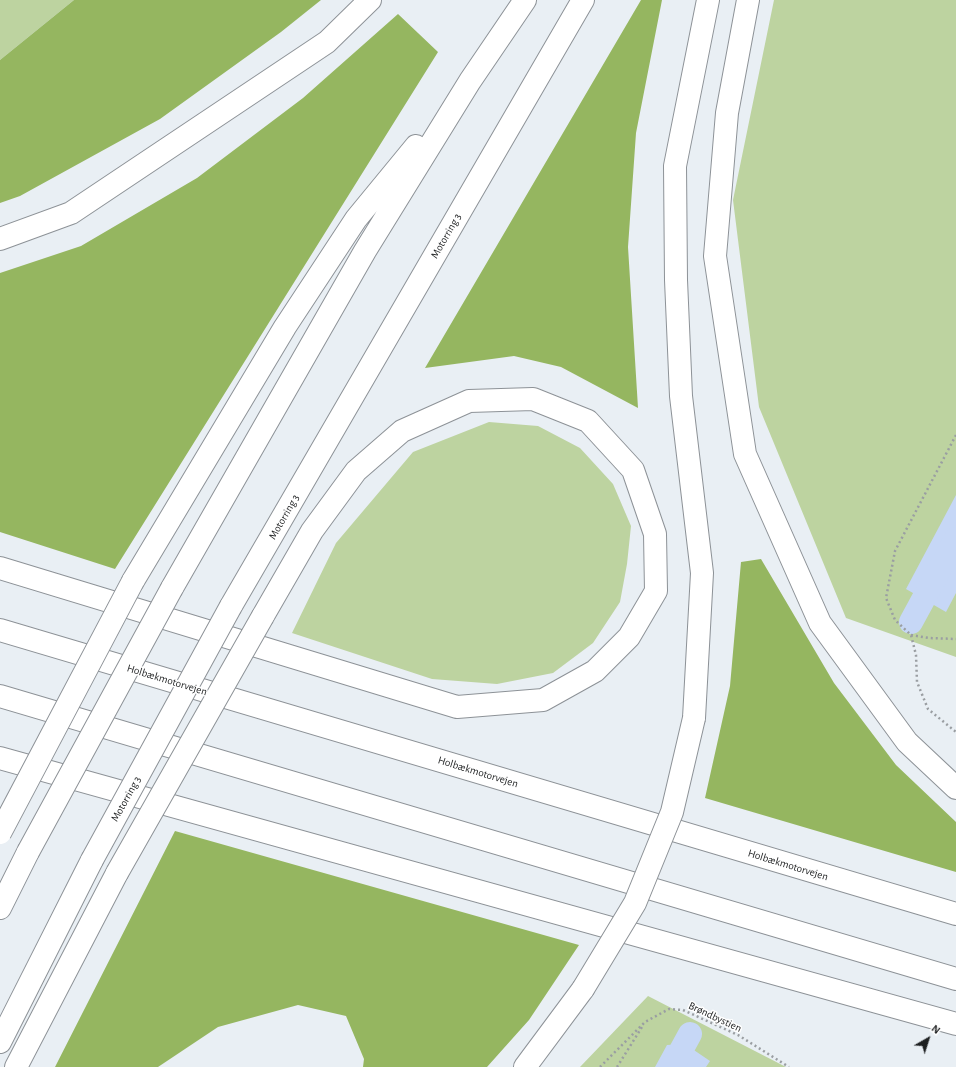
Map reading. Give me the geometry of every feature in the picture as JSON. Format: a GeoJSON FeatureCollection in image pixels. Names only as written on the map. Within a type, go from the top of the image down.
{"type":"FeatureCollection","features":[{"type":"Feature","properties":{"kind":"highway"},"geometry":{"type":"LineString","coordinates":[[0,239],[70,213],[327,42],[370,0]]}},
{"type":"Feature","properties":{"kind":"highway"},"geometry":{"type":"LineString","coordinates":[[0,908],[28,852],[172,588],[364,251],[470,81],[525,0]]}},
{"type":"Feature","properties":{"kind":"highway","name":"Motorring 3"},"geometry":{"type":"LineString","coordinates":[[0,1042],[92,860],[232,606],[583,0]]}},
{"type":"Feature","properties":{"kind":"highway"},"geometry":{"type":"LineString","coordinates":[[525,1067],[583,989],[638,896],[672,812],[694,718],[702,573],[681,396],[676,280],[675,166],[708,0]]}},
{"type":"Feature","properties":{"kind":"highway"},"geometry":{"type":"LineString","coordinates":[[748,0],[727,113],[715,256],[745,454],[820,623],[907,742],[956,788]]}},
{"type":"Feature","properties":{"kind":"highway"},"geometry":{"type":"LineString","coordinates":[[0,833],[133,580],[284,327],[352,225],[470,81]]}},
{"type":"Feature","properties":{"kind":"highway"},"geometry":{"type":"LineString","coordinates":[[0,568],[457,706],[543,700],[595,672],[629,637],[656,591],[655,534],[633,470],[588,421],[533,399],[469,402],[402,431],[356,471],[312,531],[263,616],[117,873],[16,1067]]}},
{"type":"Feature","properties":{"kind":"highway","name":"Holbækmotorvejen"},"geometry":{"type":"LineString","coordinates":[[0,630],[956,914]]}},
{"type":"Feature","properties":{"kind":"highway"},"geometry":{"type":"LineString","coordinates":[[0,696],[956,979]]}},
{"type":"Feature","properties":{"kind":"highway"},"geometry":{"type":"LineString","coordinates":[[0,758],[956,1024]]}},
{"type":"Feature","properties":{"kind":"path"},"geometry":{"type":"LineString","coordinates":[[956,435],[895,552],[886,598],[895,620],[911,635],[916,655],[917,682],[928,709],[956,732]]}},
{"type":"Feature","properties":{"kind":"path"},"geometry":{"type":"LineString","coordinates":[[911,635],[929,638],[956,639]]}},
{"type":"Feature","properties":{"kind":"path","name":"Brøndbystien"},"geometry":{"type":"LineString","coordinates":[[600,1067],[645,1022],[669,1009],[683,1010],[738,1035],[789,1067]]}},
{"type":"Feature","properties":{"kind":"path"},"geometry":{"type":"LineString","coordinates":[[617,1067],[622,1056],[645,1022]]}},
{"type":"Feature","properties":{"kind":"green space"},"geometry":{"type":"Polygon","coordinates":[[[0,0],[74,0],[0,60],[0,0]]]}},
{"type":"Feature","properties":{"kind":"green space"},"geometry":{"type":"Polygon","coordinates":[[[74,0],[321,0],[281,32],[160,119],[20,196],[0,203],[0,60],[74,0]]]}},
{"type":"Feature","properties":{"kind":"green space"},"geometry":{"type":"Polygon","coordinates":[[[641,0],[662,0],[636,133],[628,247],[638,408],[561,367],[514,356],[425,368],[641,0]]]}},
{"type":"Feature","properties":{"kind":"green space"},"geometry":{"type":"Polygon","coordinates":[[[774,0],[956,0],[956,657],[846,618],[759,407],[733,200],[774,0]]]}},
{"type":"Feature","properties":{"kind":"green space"},"geometry":{"type":"Polygon","coordinates":[[[398,14],[438,52],[115,569],[0,532],[0,273],[81,246],[197,178],[303,98],[398,14]]]}},
{"type":"Feature","properties":{"kind":"green space"},"geometry":{"type":"Polygon","coordinates":[[[489,422],[538,426],[580,448],[613,484],[631,526],[627,564],[620,602],[593,643],[553,673],[497,684],[432,679],[292,633],[336,543],[413,452],[489,422]]]}},
{"type":"Feature","properties":{"kind":"green space"},"geometry":{"type":"Polygon","coordinates":[[[761,559],[834,683],[896,765],[956,822],[956,872],[705,798],[730,686],[741,562],[761,559]]]}},
{"type":"Feature","properties":{"kind":"green space"},"geometry":{"type":"Polygon","coordinates":[[[175,831],[579,945],[529,1020],[487,1067],[363,1067],[364,1059],[346,1016],[298,1005],[218,1027],[158,1067],[55,1067],[175,831]]]}},
{"type":"Feature","properties":{"kind":"green space"},"geometry":{"type":"Polygon","coordinates":[[[648,996],[786,1067],[580,1067],[648,996]]]}},
{"type":"Feature","properties":{"kind":"water"},"geometry":{"type":"Polygon","coordinates":[[[956,495],[956,593],[946,612],[906,589],[956,495]]]}},
{"type":"Feature","properties":{"kind":"water"},"geometry":{"type":"Polygon","coordinates":[[[685,1044],[710,1061],[706,1067],[655,1067],[667,1045],[685,1044]]]}},
{"type":"Feature","properties":{"kind":"waterway"},"geometry":{"type":"LineString","coordinates":[[911,622],[956,539]]}},
{"type":"Feature","properties":{"kind":"waterway"},"geometry":{"type":"LineString","coordinates":[[672,1067],[690,1034]]}}]}
